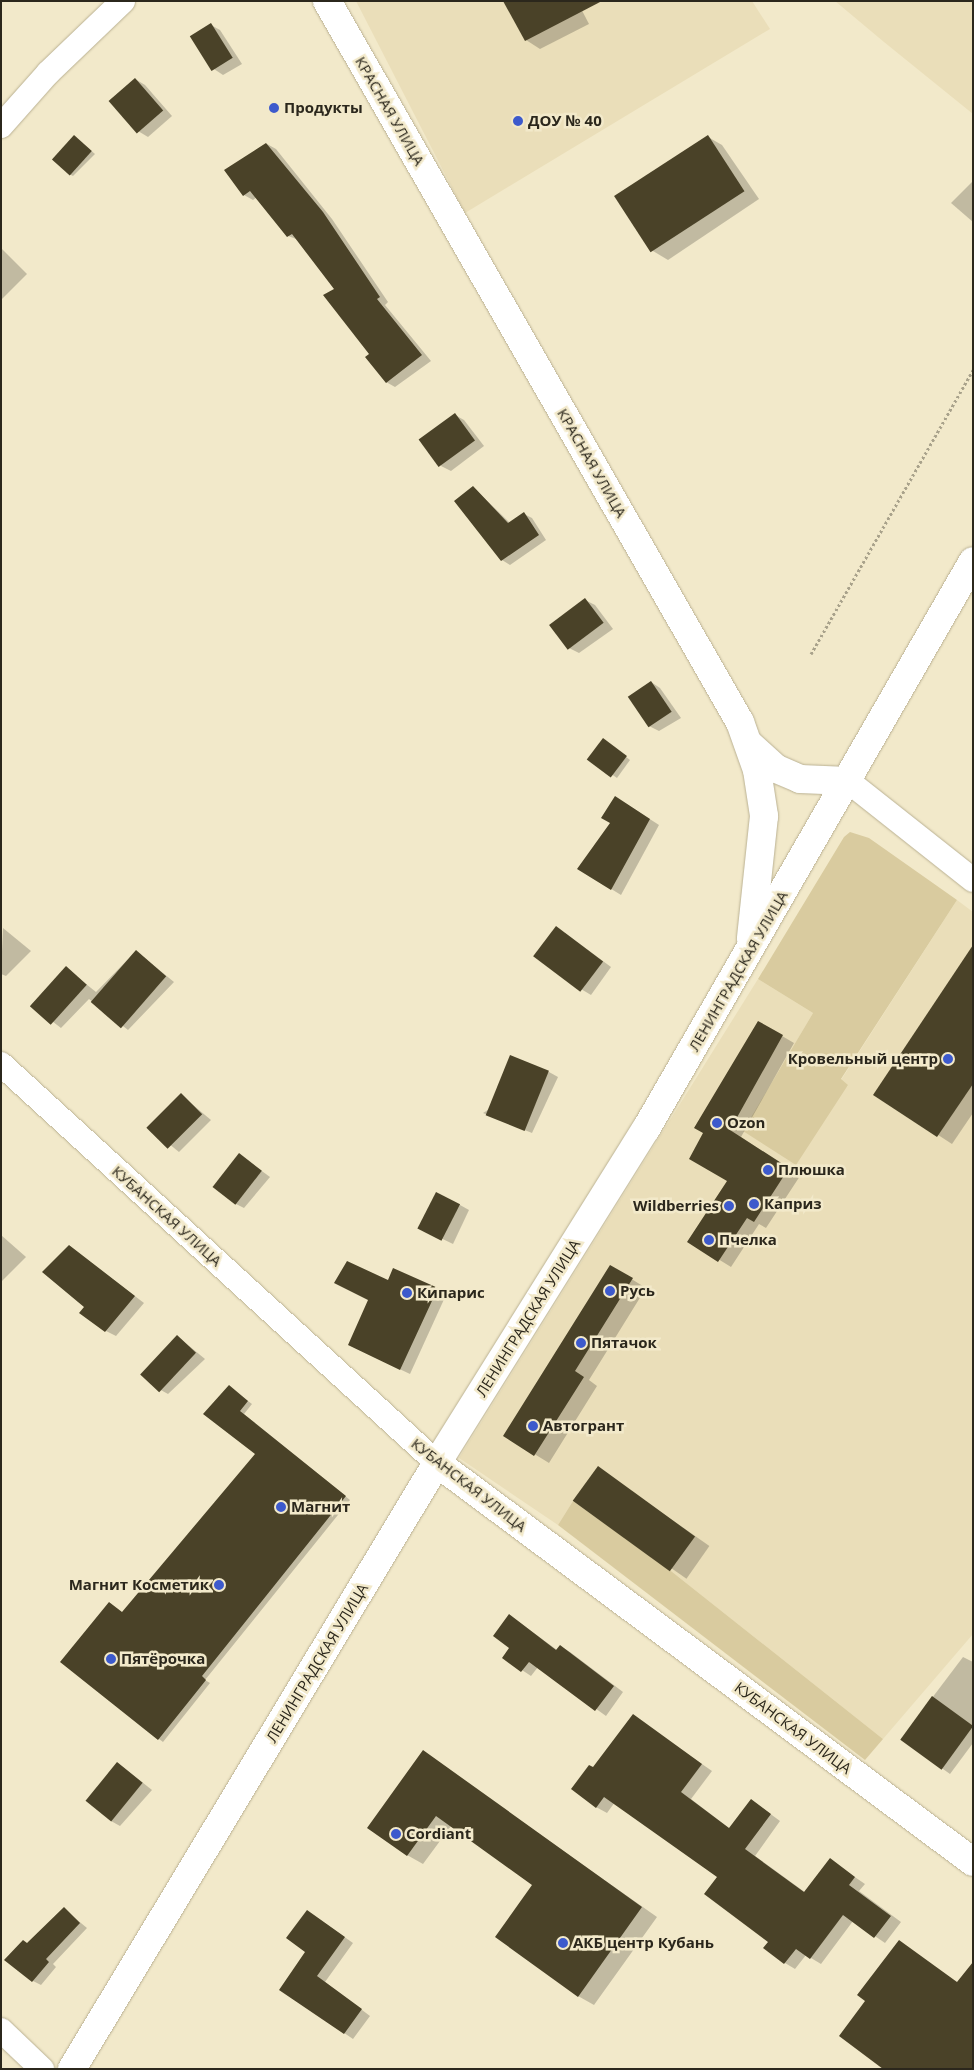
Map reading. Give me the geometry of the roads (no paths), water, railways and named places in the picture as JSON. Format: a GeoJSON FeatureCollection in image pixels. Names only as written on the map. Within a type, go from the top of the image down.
{"type":"FeatureCollection","features":[{"type":"Feature","properties":{"kind":"street"},"geometry":{"type":"LineString","coordinates":[[1,126],[48,73],[123,1]]}},
{"type":"Feature","properties":{"kind":"street","name":"КРАСНАЯ УЛИЦА"},"geometry":{"type":"LineString","coordinates":[[327,1],[750,744],[764,816],[750,951]]}},
{"type":"Feature","properties":{"kind":"street","name":"ЛЕНИНГРАДСКАЯ УЛИЦА"},"geometry":{"type":"LineString","coordinates":[[72,2069],[437,1463],[646,1129],[973,561]]}},
{"type":"Feature","properties":{"kind":"street"},"geometry":{"type":"LineString","coordinates":[[750,744],[777,769],[800,778],[848,781],[973,880]]}},
{"type":"Feature","properties":{"kind":"street","name":"КУБАНСКАЯ УЛИЦА"},"geometry":{"type":"LineString","coordinates":[[1,1064],[437,1463],[973,1862]]}},
{"type":"Feature","properties":{"kind":"street"},"geometry":{"type":"LineString","coordinates":[[1,2030],[42,2069]]}},
{"type":"Feature","properties":{"kind":"place","name":"Продукты"},"geometry":{"type":"Point","coordinates":[274,108]}},
{"type":"Feature","properties":{"kind":"place","name":"ДОУ № 40"},"geometry":{"type":"Point","coordinates":[518,121]}},
{"type":"Feature","properties":{"kind":"place","name":"Кровельный центр"},"geometry":{"type":"Point","coordinates":[948,1059]}},
{"type":"Feature","properties":{"kind":"place","name":"Ozon"},"geometry":{"type":"Point","coordinates":[717,1123]}},
{"type":"Feature","properties":{"kind":"place","name":"Плюшка"},"geometry":{"type":"Point","coordinates":[768,1170]}},
{"type":"Feature","properties":{"kind":"place","name":"Каприз"},"geometry":{"type":"Point","coordinates":[754,1204]}},
{"type":"Feature","properties":{"kind":"place","name":"Wildberries"},"geometry":{"type":"Point","coordinates":[729,1206]}},
{"type":"Feature","properties":{"kind":"place","name":"Пчелка"},"geometry":{"type":"Point","coordinates":[709,1240]}},
{"type":"Feature","properties":{"kind":"place","name":"Русь"},"geometry":{"type":"Point","coordinates":[610,1291]}},
{"type":"Feature","properties":{"kind":"place","name":"Кипарис"},"geometry":{"type":"Point","coordinates":[407,1293]}},
{"type":"Feature","properties":{"kind":"place","name":"Пятачок"},"geometry":{"type":"Point","coordinates":[581,1343]}},
{"type":"Feature","properties":{"kind":"place","name":"Автогрант"},"geometry":{"type":"Point","coordinates":[533,1426]}},
{"type":"Feature","properties":{"kind":"place","name":"Магнит"},"geometry":{"type":"Point","coordinates":[281,1507]}},
{"type":"Feature","properties":{"kind":"place","name":"Магнит Косметик"},"geometry":{"type":"Point","coordinates":[219,1585]}},
{"type":"Feature","properties":{"kind":"place","name":"Пятёрочка"},"geometry":{"type":"Point","coordinates":[111,1659]}},
{"type":"Feature","properties":{"kind":"place","name":"Cordiant"},"geometry":{"type":"Point","coordinates":[396,1834]}},
{"type":"Feature","properties":{"kind":"place","name":"АКБ центр Кубань"},"geometry":{"type":"Point","coordinates":[563,1943]}}]}
